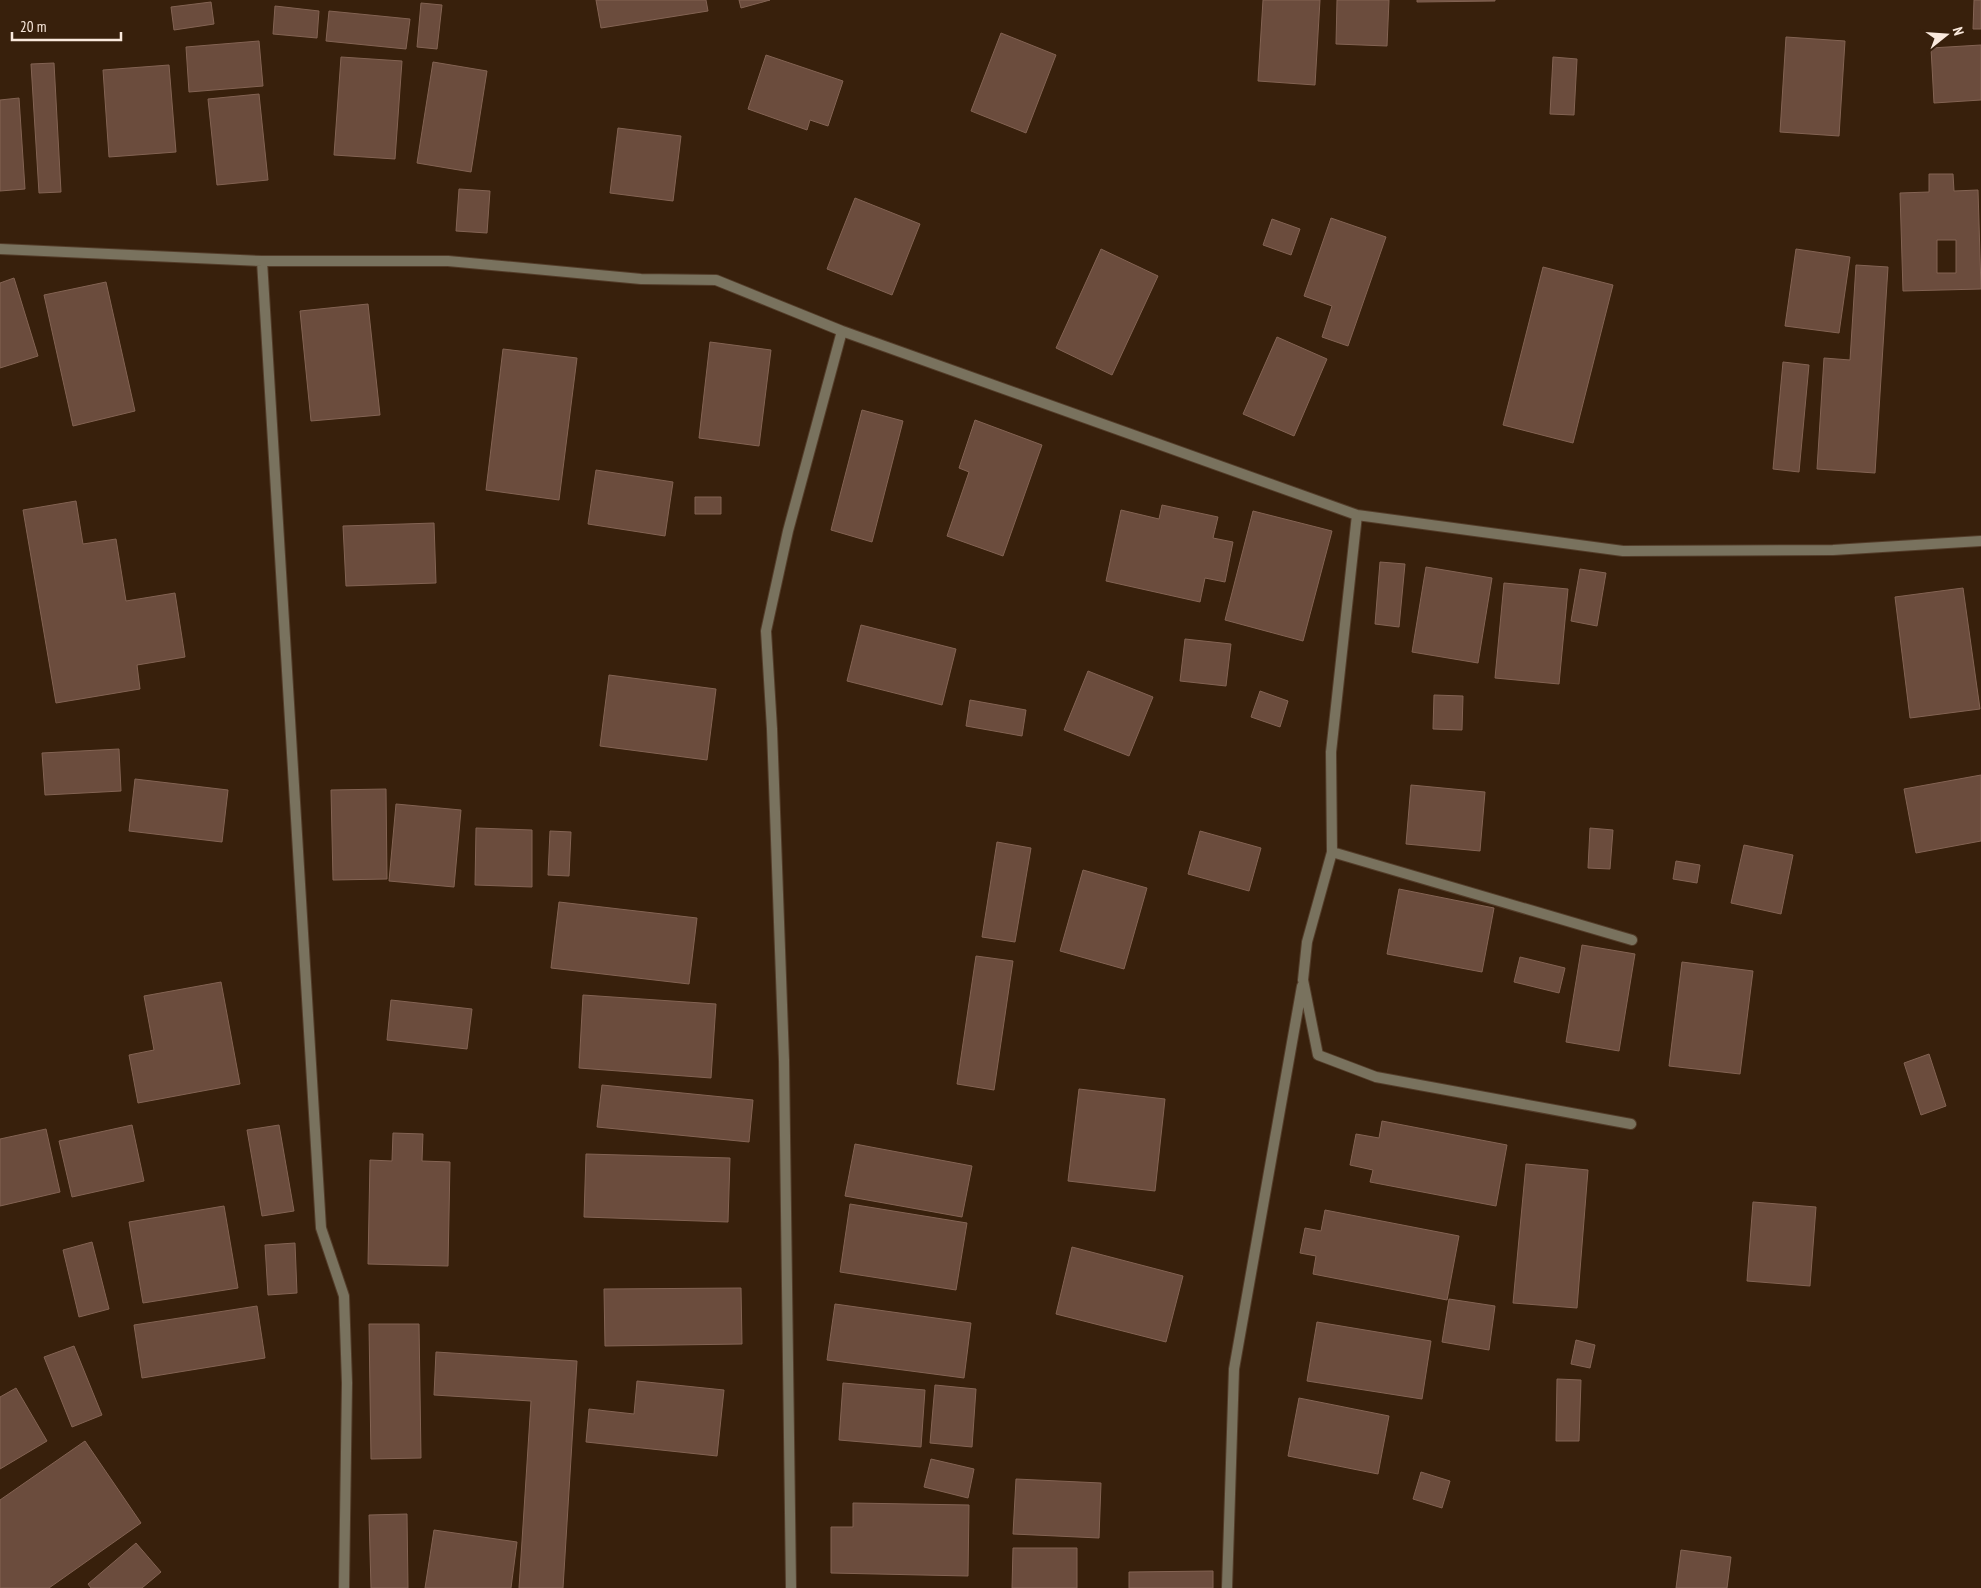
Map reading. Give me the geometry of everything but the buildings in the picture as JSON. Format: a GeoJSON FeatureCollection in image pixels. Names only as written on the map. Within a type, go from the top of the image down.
{"type":"FeatureCollection","features":[{"type":"Feature","properties":{"kind":"street"},"geometry":{"type":"LineString","coordinates":[[0,249],[262,261],[448,261],[641,279],[716,280],[842,331],[1357,515],[1623,551],[1832,550],[1981,541]]}},
{"type":"Feature","properties":{"kind":"street"},"geometry":{"type":"LineString","coordinates":[[262,261],[321,1228],[344,1296],[347,1383],[344,1588]]}},
{"type":"Feature","properties":{"kind":"street"},"geometry":{"type":"LineString","coordinates":[[792,1588],[784,1060],[772,729],[766,631],[788,531],[842,331]]}},
{"type":"Feature","properties":{"kind":"street"},"geometry":{"type":"LineString","coordinates":[[1228,1588],[1234,1368],[1304,980],[1307,942],[1332,852],[1331,752],[1357,515]]}},
{"type":"Feature","properties":{"kind":"street"},"geometry":{"type":"LineString","coordinates":[[1332,852],[1632,940]]}},
{"type":"Feature","properties":{"kind":"street"},"geometry":{"type":"LineString","coordinates":[[1304,980],[1318,1055],[1376,1077],[1631,1124]]}}]}
